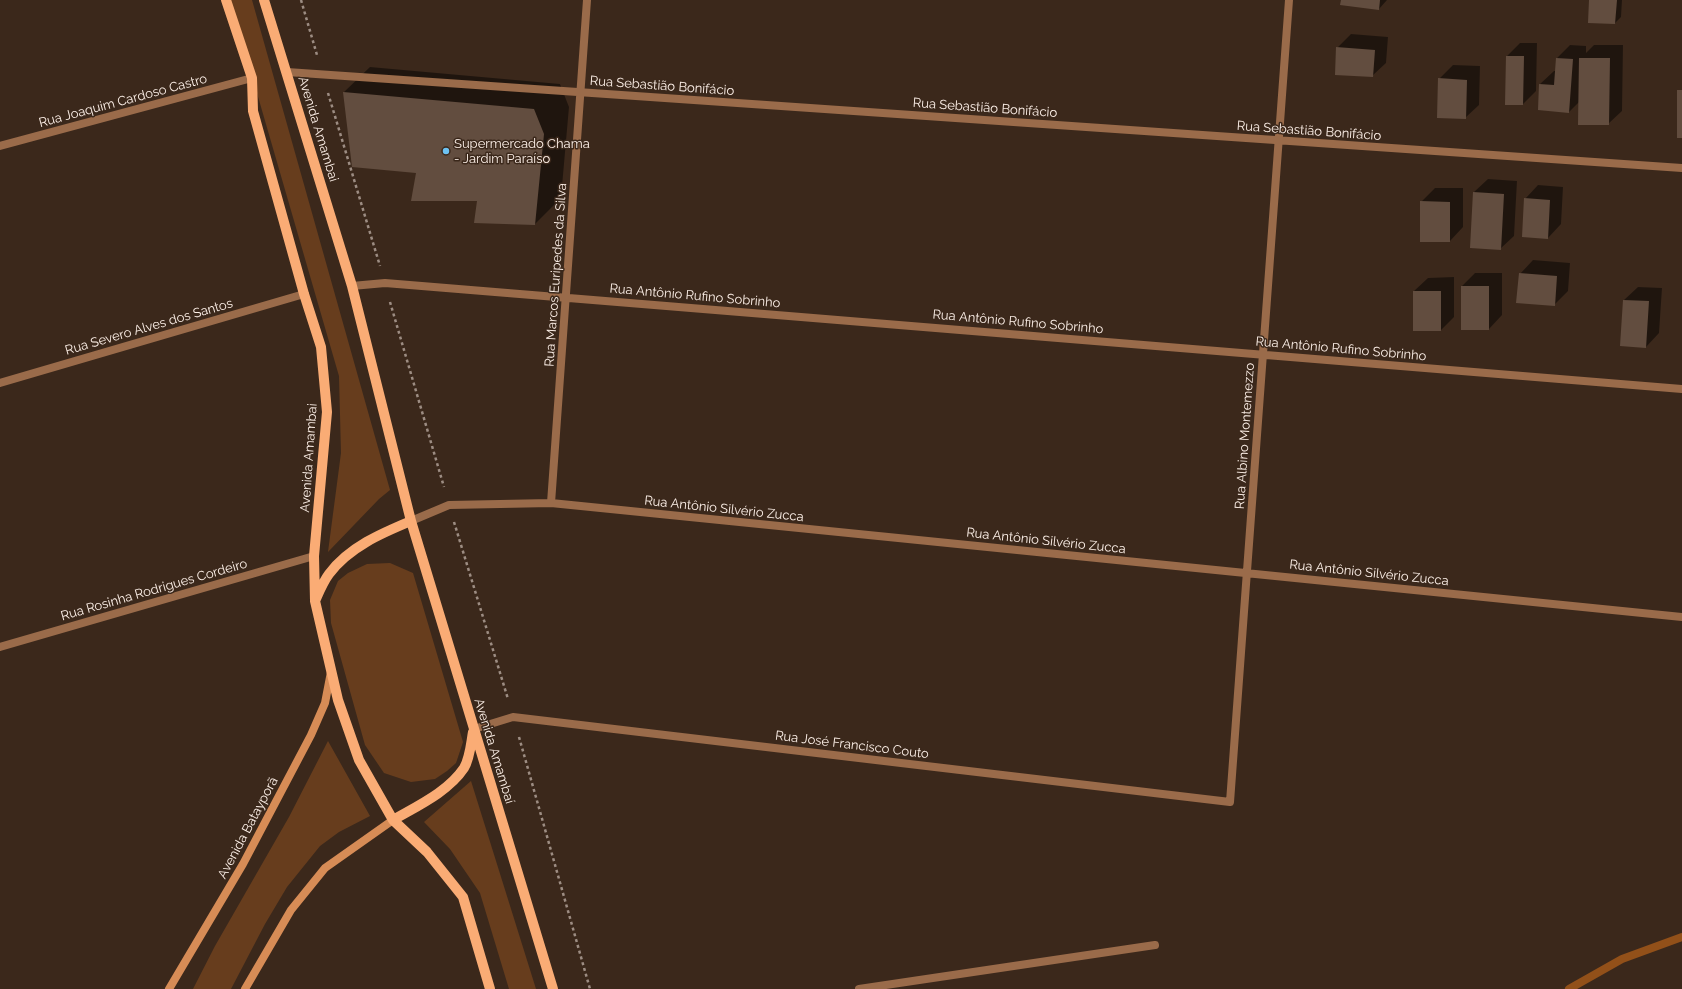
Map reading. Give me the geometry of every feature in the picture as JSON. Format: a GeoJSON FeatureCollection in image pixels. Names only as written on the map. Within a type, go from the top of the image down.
{"type":"FeatureCollection","features":[{"type":"Feature","properties":{"kind":"main road","name":"Avenida Amambai"},"geometry":{"type":"LineString","coordinates":[[226,0],[252,78],[253,111],[304,294],[321,347],[327,412],[314,556],[315,601],[338,700],[359,760],[392,820]]}},
{"type":"Feature","properties":{"kind":"main road","name":"Avenida Amambai"},"geometry":{"type":"LineString","coordinates":[[264,0],[352,286],[411,521]]}},
{"type":"Feature","properties":{"kind":"main road"},"geometry":{"type":"LineString","coordinates":[[315,601],[329,575],[340,561],[365,543],[411,521]]}},
{"type":"Feature","properties":{"kind":"main road","name":"Avenida Amambaí"},"geometry":{"type":"LineString","coordinates":[[411,521],[553,989]]}},
{"type":"Feature","properties":{"kind":"main road","name":"Avenida Batayporã"},"geometry":{"type":"LineString","coordinates":[[169,989],[243,864],[311,735],[325,703],[331,671]]}},
{"type":"Feature","properties":{"kind":"main road"},"geometry":{"type":"LineString","coordinates":[[245,989],[291,910],[325,868],[392,820],[429,800],[453,781],[464,767],[470,749],[474,729]]}},
{"type":"Feature","properties":{"kind":"main road"},"geometry":{"type":"LineString","coordinates":[[392,820],[427,852],[463,897],[490,989]]}},
{"type":"Feature","properties":{"kind":"street","name":"Rua Marcos Euripedes da Silva"},"geometry":{"type":"LineString","coordinates":[[551,503],[587,0]]}},
{"type":"Feature","properties":{"kind":"street","name":"Rua Albino Montemezzo"},"geometry":{"type":"LineString","coordinates":[[1230,802],[1289,0]]}},
{"type":"Feature","properties":{"kind":"street","name":"Rua Sebastião Bonifácio"},"geometry":{"type":"LineString","coordinates":[[287,72],[1682,168]]}},
{"type":"Feature","properties":{"kind":"street","name":"Rua Joaquim Cardoso Castro"},"geometry":{"type":"LineString","coordinates":[[0,146],[252,78]]}},
{"type":"Feature","properties":{"kind":"street","name":"Rua Antônio Rufino Sobrinho"},"geometry":{"type":"LineString","coordinates":[[352,286],[385,283],[566,297],[1682,389]]}},
{"type":"Feature","properties":{"kind":"street","name":"Rua Severo Alves dos Santos"},"geometry":{"type":"LineString","coordinates":[[0,383],[304,294]]}},
{"type":"Feature","properties":{"kind":"street","name":"Rua Antônio Silvério Zucca"},"geometry":{"type":"LineString","coordinates":[[411,521],[449,505],[551,503],[1682,617]]}},
{"type":"Feature","properties":{"kind":"street","name":"Rua Rosinha Rodrigues Cordeiro"},"geometry":{"type":"LineString","coordinates":[[0,647],[314,556]]}},
{"type":"Feature","properties":{"kind":"street","name":"Rua José Francisco Couto"},"geometry":{"type":"LineString","coordinates":[[474,729],[513,717],[1230,802]]}},
{"type":"Feature","properties":{"kind":"street"},"geometry":{"type":"LineString","coordinates":[[859,989],[1155,945]]}},
{"type":"Feature","properties":{"kind":"shaded area"},"geometry":{"type":"Polygon","coordinates":[[[230,0],[252,0],[390,490],[379,499],[328,552],[341,453],[339,376],[230,0]]]}},
{"type":"Feature","properties":{"kind":"shaded area"},"geometry":{"type":"Polygon","coordinates":[[[390,563],[413,573],[463,742],[456,763],[435,779],[411,782],[384,773],[365,745],[331,623],[330,600],[338,581],[348,573],[367,564],[390,563]]]}},
{"type":"Feature","properties":{"kind":"shaded area"},"geometry":{"type":"Polygon","coordinates":[[[328,741],[370,816],[339,832],[320,846],[287,887],[265,924],[231,989],[193,989],[215,946],[289,817],[328,741]]]}},
{"type":"Feature","properties":{"kind":"shaded area"},"geometry":{"type":"Polygon","coordinates":[[[471,781],[536,989],[509,989],[480,893],[450,849],[424,822],[471,781]]]}},
{"type":"Feature","properties":{"kind":"building"},"geometry":{"type":"Polygon","coordinates":[[[1341,0],[1380,0],[1379,10],[1340,5],[1341,0]]]}},
{"type":"Feature","properties":{"kind":"building"},"geometry":{"type":"Polygon","coordinates":[[[1589,0],[1617,0],[1615,24],[1588,23],[1589,0]]]}},
{"type":"Feature","properties":{"kind":"building"},"geometry":{"type":"Polygon","coordinates":[[[1336,47],[1375,50],[1373,77],[1335,75],[1336,47]]]}},
{"type":"Feature","properties":{"kind":"building"},"geometry":{"type":"Polygon","coordinates":[[[1506,56],[1524,56],[1523,105],[1505,105],[1506,56]]]}},
{"type":"Feature","properties":{"kind":"building"},"geometry":{"type":"Polygon","coordinates":[[[1556,58],[1573,59],[1569,113],[1538,110],[1539,84],[1554,85],[1556,58]]]}},
{"type":"Feature","properties":{"kind":"building"},"geometry":{"type":"Polygon","coordinates":[[[1579,58],[1610,58],[1609,125],[1578,125],[1579,58]]]}},
{"type":"Feature","properties":{"kind":"building"},"geometry":{"type":"Polygon","coordinates":[[[1438,78],[1467,80],[1466,119],[1437,118],[1438,78]]]}},
{"type":"Feature","properties":{"kind":"building"},"geometry":{"type":"Polygon","coordinates":[[[1677,90],[1682,90],[1682,138],[1677,138],[1677,90]]]}},
{"type":"Feature","properties":{"kind":"building","name":"Supermercado Chama - Jardim Paraíso"},"geometry":{"type":"Polygon","coordinates":[[[343,92],[534,109],[544,134],[535,225],[474,223],[477,201],[411,201],[416,173],[352,167],[343,92]]]}},
{"type":"Feature","properties":{"kind":"building"},"geometry":{"type":"Polygon","coordinates":[[[1473,192],[1504,194],[1501,250],[1470,248],[1473,192]]]}},
{"type":"Feature","properties":{"kind":"building"},"geometry":{"type":"Polygon","coordinates":[[[1524,198],[1550,200],[1548,239],[1522,237],[1524,198]]]}},
{"type":"Feature","properties":{"kind":"building"},"geometry":{"type":"Polygon","coordinates":[[[1420,201],[1450,202],[1450,242],[1420,242],[1420,201]]]}},
{"type":"Feature","properties":{"kind":"building"},"geometry":{"type":"Polygon","coordinates":[[[1519,273],[1557,276],[1555,306],[1516,303],[1519,273]]]}},
{"type":"Feature","properties":{"kind":"building"},"geometry":{"type":"Polygon","coordinates":[[[1461,286],[1489,286],[1489,330],[1461,330],[1461,286]]]}},
{"type":"Feature","properties":{"kind":"building"},"geometry":{"type":"Polygon","coordinates":[[[1413,291],[1441,291],[1441,331],[1413,331],[1413,291]]]}},
{"type":"Feature","properties":{"kind":"building"},"geometry":{"type":"Polygon","coordinates":[[[1623,300],[1649,301],[1646,348],[1620,346],[1623,300]]]}},
{"type":"Feature","properties":{"kind":"waterway"},"geometry":{"type":"LineString","coordinates":[[1569,989],[1622,959],[1682,937]]}},
{"type":"Feature","properties":{"kind":"place","name":"Supermercado Chama - Jardim Paraíso"},"geometry":{"type":"Point","coordinates":[446,151]}}]}
